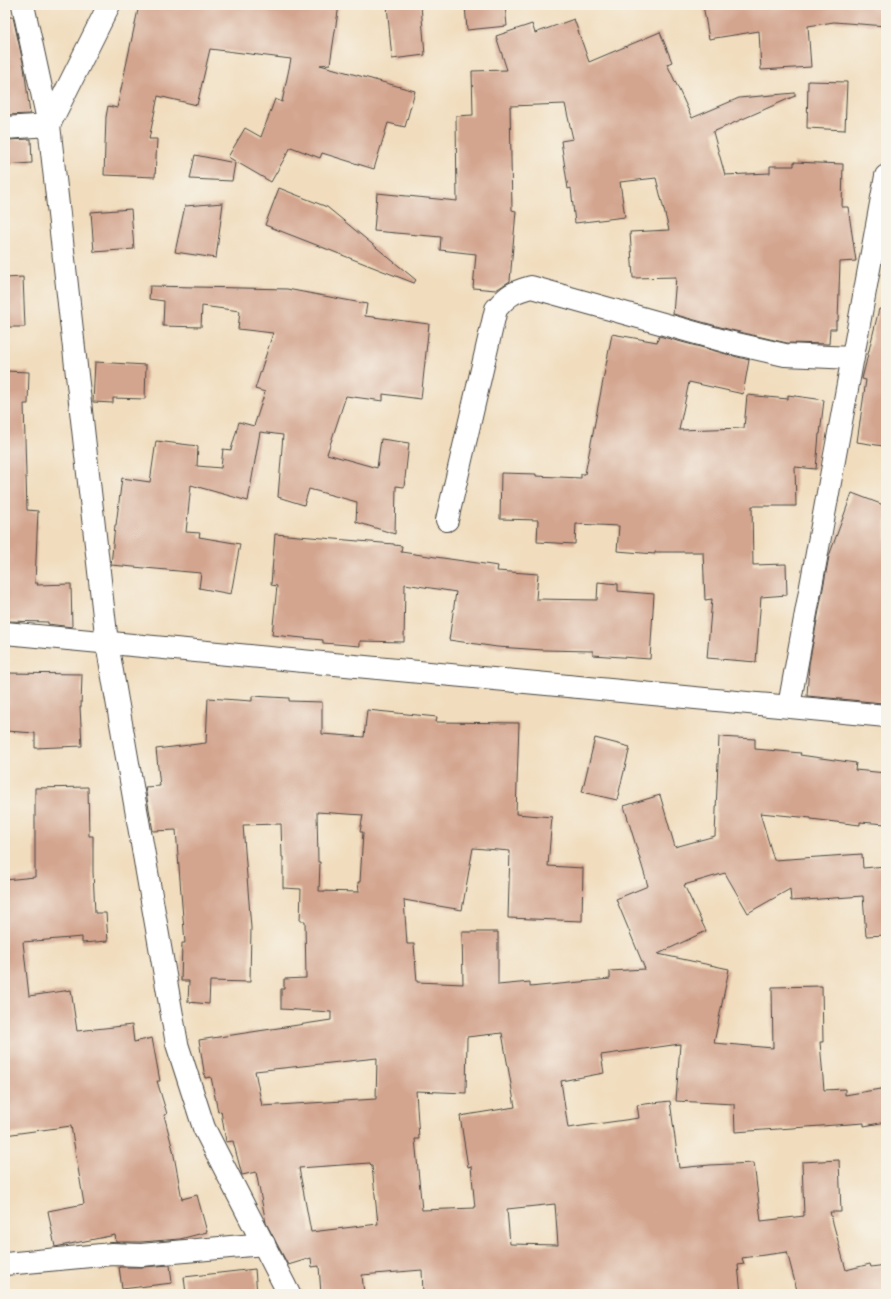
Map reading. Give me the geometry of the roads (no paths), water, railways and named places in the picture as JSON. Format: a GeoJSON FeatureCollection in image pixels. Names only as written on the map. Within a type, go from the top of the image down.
{"type":"FeatureCollection","features":[{"type":"Feature","properties":{"kind":"street"},"geometry":{"type":"LineString","coordinates":[[23,5],[49,125],[107,643],[177,1044],[204,1128],[289,1294]]}},
{"type":"Feature","properties":{"kind":"street"},"geometry":{"type":"LineString","coordinates":[[49,125],[109,5]]}},
{"type":"Feature","properties":{"kind":"street"},"geometry":{"type":"LineString","coordinates":[[5,128],[49,125]]}},
{"type":"Feature","properties":{"kind":"street"},"geometry":{"type":"LineString","coordinates":[[789,706],[886,176]]}},
{"type":"Feature","properties":{"kind":"street"},"geometry":{"type":"LineString","coordinates":[[447,520],[496,309],[507,297],[517,291],[531,287],[728,342],[785,355],[853,358]]}},
{"type":"Feature","properties":{"kind":"street"},"geometry":{"type":"LineString","coordinates":[[5,633],[886,716]]}},
{"type":"Feature","properties":{"kind":"street"},"geometry":{"type":"LineString","coordinates":[[5,1264],[112,1254],[141,1254],[264,1244]]}}]}
